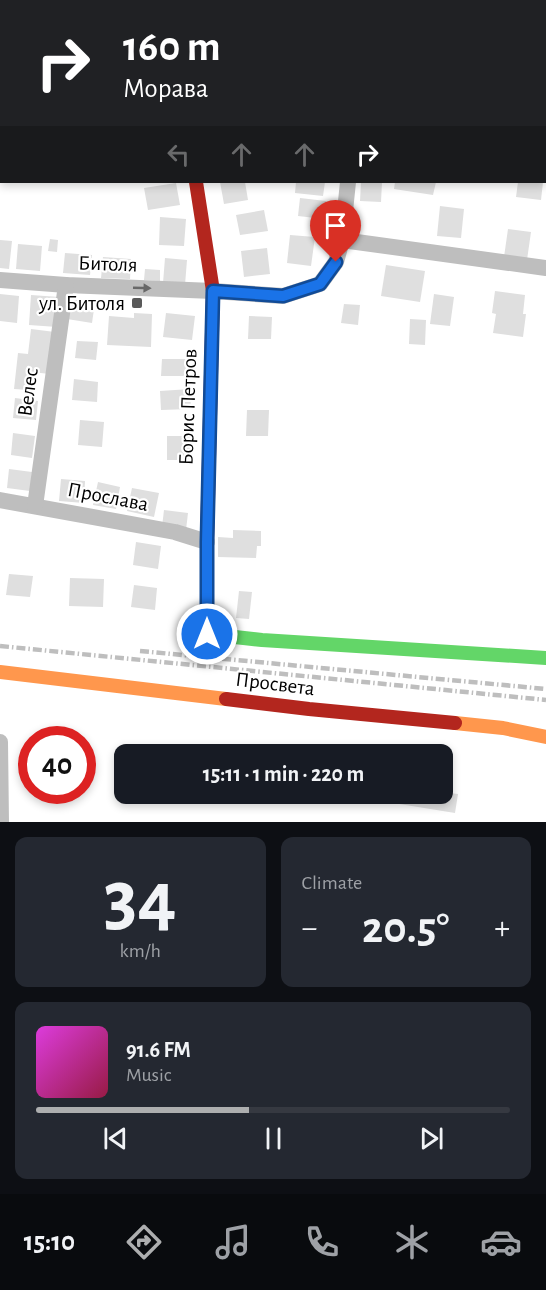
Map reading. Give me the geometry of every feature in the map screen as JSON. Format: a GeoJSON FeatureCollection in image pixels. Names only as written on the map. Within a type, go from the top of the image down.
{"type":"FeatureCollection","features":[{"type":"Feature","properties":{"kind":"street","name":"Борис Петров"},"geometry":{"type":"LineString","coordinates":[[196,183],[213,291],[207,634]]}},
{"type":"Feature","properties":{"kind":"street","name":"Битоля"},"geometry":{"type":"LineString","coordinates":[[0,280],[283,296],[320,284],[336,262],[342,240],[348,183]]}},
{"type":"Feature","properties":{"kind":"street"},"geometry":{"type":"LineString","coordinates":[[342,240],[546,268]]}},
{"type":"Feature","properties":{"kind":"street","name":"Велес"},"geometry":{"type":"LineString","coordinates":[[35,506],[66,285]]}},
{"type":"Feature","properties":{"kind":"street","name":"Прослава"},"geometry":{"type":"LineString","coordinates":[[0,500],[175,532],[207,542]]}},
{"type":"Feature","properties":{"kind":"street","name":"Просвета"},"geometry":{"type":"LineString","coordinates":[[207,634],[262,640],[546,658]]}},
{"type":"Feature","properties":{"kind":"street","name":"Просвета"},"geometry":{"type":"LineString","coordinates":[[0,672],[309,709],[503,728],[546,736]]}},
{"type":"Feature","properties":{"kind":"street"},"geometry":{"type":"LineString","coordinates":[[0,742],[1,822]]}},
{"type":"Feature","properties":{"kind":"building"},"geometry":{"type":"Polygon","coordinates":[[[176,183],[180,205],[148,210],[144,188],[176,183]]]}},
{"type":"Feature","properties":{"kind":"building"},"geometry":{"type":"Polygon","coordinates":[[[220,183],[245,183],[248,200],[224,204],[220,183]]]}},
{"type":"Feature","properties":{"kind":"building"},"geometry":{"type":"Polygon","coordinates":[[[296,183],[325,183],[323,196],[295,193],[296,183]]]}},
{"type":"Feature","properties":{"kind":"building"},"geometry":{"type":"Polygon","coordinates":[[[361,183],[382,183],[381,202],[360,201],[361,183]]]}},
{"type":"Feature","properties":{"kind":"building"},"geometry":{"type":"Polygon","coordinates":[[[395,183],[436,183],[433,195],[394,189],[395,183]]]}},
{"type":"Feature","properties":{"kind":"building"},"geometry":{"type":"Polygon","coordinates":[[[518,183],[543,183],[541,200],[516,197],[518,183]]]}},
{"type":"Feature","properties":{"kind":"building"},"geometry":{"type":"Polygon","coordinates":[[[300,198],[326,201],[324,219],[298,216],[300,198]]]}},
{"type":"Feature","properties":{"kind":"building"},"geometry":{"type":"Polygon","coordinates":[[[440,206],[464,209],[461,238],[437,236],[440,206]]]}},
{"type":"Feature","properties":{"kind":"building"},"geometry":{"type":"Polygon","coordinates":[[[264,210],[268,231],[240,235],[236,215],[264,210]]]}},
{"type":"Feature","properties":{"kind":"building"},"geometry":{"type":"Polygon","coordinates":[[[160,217],[186,219],[184,246],[159,245],[160,217]]]}},
{"type":"Feature","properties":{"kind":"building"},"geometry":{"type":"Polygon","coordinates":[[[508,229],[531,232],[527,260],[504,257],[508,229]]]}},
{"type":"Feature","properties":{"kind":"building"},"geometry":{"type":"Polygon","coordinates":[[[290,235],[315,237],[311,266],[287,263],[290,235]]]}},
{"type":"Feature","properties":{"kind":"building"},"geometry":{"type":"Polygon","coordinates":[[[50,239],[58,240],[57,252],[48,251],[50,239]]]}},
{"type":"Feature","properties":{"kind":"building"},"geometry":{"type":"Polygon","coordinates":[[[0,240],[12,241],[9,269],[0,268],[0,240]]]}},
{"type":"Feature","properties":{"kind":"building"},"geometry":{"type":"Polygon","coordinates":[[[18,244],[42,246],[40,271],[16,269],[18,244]]]}},
{"type":"Feature","properties":{"kind":"building"},"geometry":{"type":"Polygon","coordinates":[[[267,248],[270,274],[244,277],[241,251],[267,248]]]}},
{"type":"Feature","properties":{"kind":"building"},"geometry":{"type":"Polygon","coordinates":[[[65,253],[92,255],[90,275],[63,273],[65,253]]]}},
{"type":"Feature","properties":{"kind":"building"},"geometry":{"type":"Polygon","coordinates":[[[103,257],[131,259],[130,279],[101,278],[103,257]]]}},
{"type":"Feature","properties":{"kind":"building"},"geometry":{"type":"Polygon","coordinates":[[[165,258],[187,260],[185,285],[163,283],[165,258]]]}},
{"type":"Feature","properties":{"kind":"building"},"geometry":{"type":"Polygon","coordinates":[[[386,265],[425,271],[420,302],[381,296],[386,265]]]}},
{"type":"Feature","properties":{"kind":"building"},"geometry":{"type":"Polygon","coordinates":[[[145,269],[160,270],[160,281],[144,280],[145,269]]]}},
{"type":"Feature","properties":{"kind":"building"},"geometry":{"type":"Polygon","coordinates":[[[495,291],[525,295],[523,314],[526,314],[523,337],[493,333],[496,314],[492,313],[495,291]]]}},
{"type":"Feature","properties":{"kind":"building"},"geometry":{"type":"Polygon","coordinates":[[[0,294],[19,296],[17,323],[0,321],[0,294]]]}},
{"type":"Feature","properties":{"kind":"building"},"geometry":{"type":"Polygon","coordinates":[[[434,294],[454,297],[450,326],[430,324],[434,294]]]}},
{"type":"Feature","properties":{"kind":"building"},"geometry":{"type":"Polygon","coordinates":[[[31,295],[59,297],[57,327],[29,325],[31,295]]]}},
{"type":"Feature","properties":{"kind":"building"},"geometry":{"type":"Polygon","coordinates":[[[70,299],[95,302],[92,323],[67,319],[70,299]]]}},
{"type":"Feature","properties":{"kind":"building"},"geometry":{"type":"Polygon","coordinates":[[[344,304],[360,305],[358,325],[341,323],[344,304]]]}},
{"type":"Feature","properties":{"kind":"building"},"geometry":{"type":"Polygon","coordinates":[[[134,313],[152,314],[151,347],[107,345],[109,316],[134,318],[134,313]]]}},
{"type":"Feature","properties":{"kind":"building"},"geometry":{"type":"Polygon","coordinates":[[[166,313],[195,316],[192,340],[163,337],[166,313]]]}},
{"type":"Feature","properties":{"kind":"building"},"geometry":{"type":"Polygon","coordinates":[[[249,316],[272,317],[271,339],[248,339],[249,316]]]}},
{"type":"Feature","properties":{"kind":"building"},"geometry":{"type":"Polygon","coordinates":[[[410,319],[426,320],[425,345],[409,344],[410,319]]]}},
{"type":"Feature","properties":{"kind":"building"},"geometry":{"type":"Polygon","coordinates":[[[31,329],[55,332],[50,374],[31,372],[29,390],[14,389],[18,353],[28,354],[31,329]]]}},
{"type":"Feature","properties":{"kind":"building"},"geometry":{"type":"Polygon","coordinates":[[[77,341],[98,342],[96,360],[75,358],[77,341]]]}},
{"type":"Feature","properties":{"kind":"building"},"geometry":{"type":"Polygon","coordinates":[[[162,359],[189,359],[188,376],[161,376],[162,359]]]}},
{"type":"Feature","properties":{"kind":"building"},"geometry":{"type":"Polygon","coordinates":[[[74,379],[98,382],[97,402],[72,400],[74,379]]]}},
{"type":"Feature","properties":{"kind":"building"},"geometry":{"type":"Polygon","coordinates":[[[190,389],[191,409],[161,410],[160,391],[190,389]]]}},
{"type":"Feature","properties":{"kind":"building"},"geometry":{"type":"Polygon","coordinates":[[[15,398],[38,401],[36,420],[13,418],[15,398]]]}},
{"type":"Feature","properties":{"kind":"building"},"geometry":{"type":"Polygon","coordinates":[[[247,410],[269,410],[268,436],[246,436],[247,410]]]}},
{"type":"Feature","properties":{"kind":"building"},"geometry":{"type":"Polygon","coordinates":[[[80,420],[104,422],[102,447],[78,445],[80,420]]]}},
{"type":"Feature","properties":{"kind":"building"},"geometry":{"type":"Polygon","coordinates":[[[13,433],[35,436],[32,458],[11,455],[13,433]]]}},
{"type":"Feature","properties":{"kind":"building"},"geometry":{"type":"Polygon","coordinates":[[[167,436],[191,436],[190,460],[167,460],[167,436]]]}},
{"type":"Feature","properties":{"kind":"building"},"geometry":{"type":"Polygon","coordinates":[[[9,469],[32,472],[30,491],[7,488],[9,469]]]}},
{"type":"Feature","properties":{"kind":"building"},"geometry":{"type":"Polygon","coordinates":[[[61,479],[85,481],[84,503],[59,501],[61,479]]]}},
{"type":"Feature","properties":{"kind":"building"},"geometry":{"type":"Polygon","coordinates":[[[98,482],[120,487],[116,509],[93,505],[98,482]]]}},
{"type":"Feature","properties":{"kind":"building"},"geometry":{"type":"Polygon","coordinates":[[[132,488],[159,493],[154,517],[127,511],[132,488]]]}},
{"type":"Feature","properties":{"kind":"building"},"geometry":{"type":"Polygon","coordinates":[[[164,510],[188,513],[186,530],[162,527],[164,510]]]}},
{"type":"Feature","properties":{"kind":"building"},"geometry":{"type":"Polygon","coordinates":[[[233,530],[261,531],[261,546],[257,546],[256,558],[218,557],[218,537],[233,538],[233,530]]]}},
{"type":"Feature","properties":{"kind":"building"},"geometry":{"type":"Polygon","coordinates":[[[136,542],[161,546],[158,569],[133,565],[136,542]]]}},
{"type":"Feature","properties":{"kind":"building"},"geometry":{"type":"Polygon","coordinates":[[[9,574],[33,576],[30,597],[6,595],[9,574]]]}},
{"type":"Feature","properties":{"kind":"building"},"geometry":{"type":"Polygon","coordinates":[[[70,578],[104,579],[103,607],[69,606],[70,578]]]}},
{"type":"Feature","properties":{"kind":"building"},"geometry":{"type":"Polygon","coordinates":[[[134,585],[157,588],[155,610],[131,607],[134,585]]]}},
{"type":"Feature","properties":{"kind":"building"},"geometry":{"type":"Polygon","coordinates":[[[239,591],[252,592],[249,619],[236,618],[239,591]]]}},
{"type":"Feature","properties":{"kind":"building"},"geometry":{"type":"Polygon","coordinates":[[[453,793],[458,794],[455,813],[399,804],[453,804],[453,793]]]}},
{"type":"Feature","properties":{"kind":"railway"},"geometry":{"type":"LineString","coordinates":[[0,646],[546,700]]}},
{"type":"Feature","properties":{"kind":"railway"},"geometry":{"type":"LineString","coordinates":[[140,651],[546,689]]}},
{"type":"Feature","properties":{"kind":"traffic: fast"},"geometry":{"type":"LineString","coordinates":[[217,635],[262,640],[546,658]]}},
{"type":"Feature","properties":{"kind":"traffic: slow"},"geometry":{"type":"LineString","coordinates":[[0,672],[226,699]]}},
{"type":"Feature","properties":{"kind":"traffic: slow"},"geometry":{"type":"LineString","coordinates":[[455,723],[503,728],[546,737]]}},
{"type":"Feature","properties":{"kind":"traffic: jam"},"geometry":{"type":"LineString","coordinates":[[196,183],[213,291],[207,634],[217,635]]}},
{"type":"Feature","properties":{"kind":"traffic: jam"},"geometry":{"type":"LineString","coordinates":[[226,699],[455,723]]}},
{"type":"Feature","properties":{"kind":"place","name":"ул. Битоля"},"geometry":{"type":"Point","coordinates":[137,303]}},
{"type":"Feature","properties":{"kind":"route"},"geometry":{"type":"LineString","coordinates":[[207,634],[213,291],[283,296],[320,284],[336,262]]}}]}
